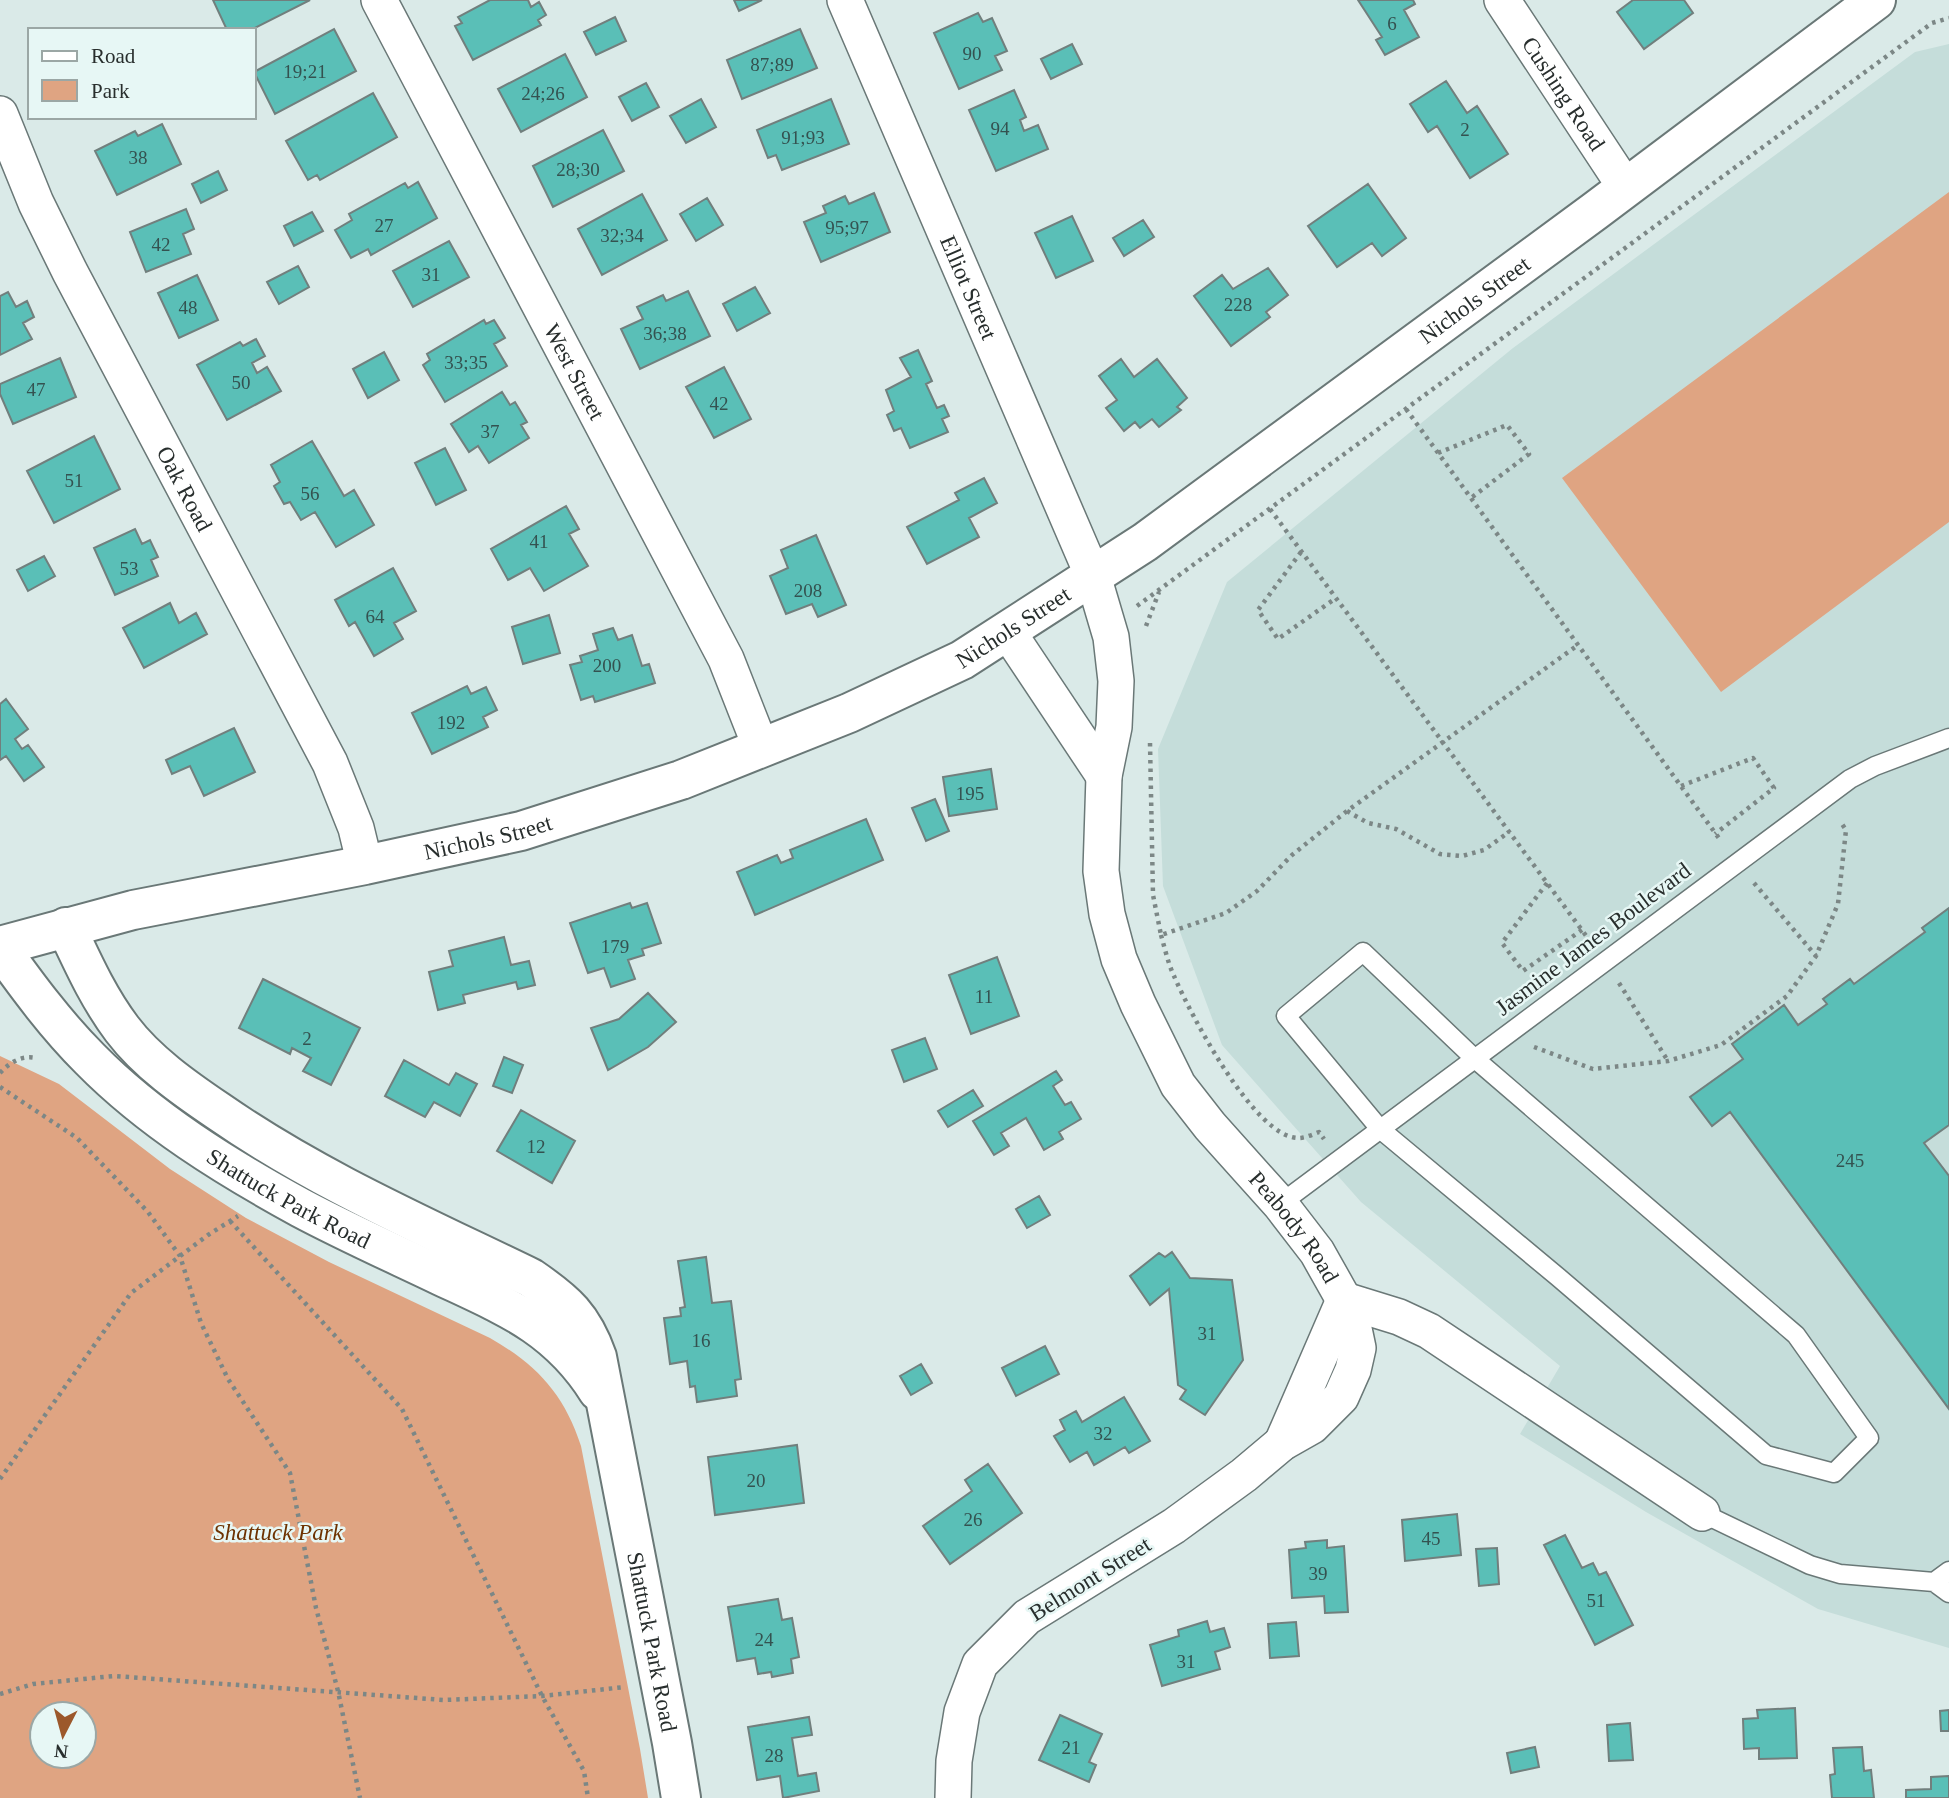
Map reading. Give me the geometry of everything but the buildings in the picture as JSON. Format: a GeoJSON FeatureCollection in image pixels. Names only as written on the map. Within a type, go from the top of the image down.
{"type":"FeatureCollection","features":[{"type":"Feature","properties":{"kind":"main road","name":"Nichols Street"},"geometry":{"type":"LineString","coordinates":[[0,947],[133,910],[365,865],[521,831],[681,780],[908,686],[962,660],[1156,534],[1876,0]]}},
{"type":"Feature","properties":{"kind":"main road","name":"Shattuck Park Road"},"geometry":{"type":"LineString","coordinates":[[66,927],[102,1001],[124,1031],[173,1078],[245,1130],[330,1181],[413,1243],[534,1322],[562,1346],[587,1374],[606,1405],[681,1798]]}},
{"type":"Feature","properties":{"kind":"main road","name":"Shattuck Park Road"},"geometry":{"type":"LineString","coordinates":[[0,947],[61,1029],[91,1060],[154,1114],[264,1187],[344,1230],[413,1243]]}},
{"type":"Feature","properties":{"kind":"street","name":"West Street"},"geometry":{"type":"LineString","coordinates":[[379,0],[726,659],[761,748]]}},
{"type":"Feature","properties":{"kind":"street","name":"Elliot Street"},"geometry":{"type":"LineString","coordinates":[[845,0],[1093,576]]}},
{"type":"Feature","properties":{"kind":"street","name":"Cushing Road"},"geometry":{"type":"LineString","coordinates":[[1502,0],[1626,188]]}},
{"type":"Feature","properties":{"kind":"street","name":"Oak Road"},"geometry":{"type":"LineString","coordinates":[[0,114],[36,203],[70,272],[330,763],[356,828],[365,865]]}},
{"type":"Feature","properties":{"kind":"street","name":"Peabody Road"},"geometry":{"type":"LineString","coordinates":[[1093,576],[1108,628],[1116,681],[1114,727],[1104,776],[1101,871],[1107,914],[1119,960],[1178,1085],[1210,1126],[1280,1204],[1317,1252],[1344,1300],[1399,1317],[1429,1331],[1702,1513]]}},
{"type":"Feature","properties":{"kind":"street"},"geometry":{"type":"LineString","coordinates":[[1008,632],[1104,776]]}},
{"type":"Feature","properties":{"kind":"street","name":"Belmont Street"},"geometry":{"type":"LineString","coordinates":[[953,1798],[954,1761],[962,1712],[980,1664],[1027,1617],[1174,1526],[1244,1475],[1282,1443],[1344,1300]]}},
{"type":"Feature","properties":{"kind":"lane","name":"Jasmine James Boulevard"},"geometry":{"type":"LineString","coordinates":[[1280,1204],[1825,796],[1875,766],[1949,737]]}},
{"type":"Feature","properties":{"kind":"lane"},"geometry":{"type":"LineString","coordinates":[[1363,952],[1474,1058],[1796,1335],[1869,1438],[1834,1473],[1766,1455],[1380,1129],[1286,1016],[1363,952]]}},
{"type":"Feature","properties":{"kind":"lane"},"geometry":{"type":"LineString","coordinates":[[1702,1513],[1810,1565],[1840,1574],[1942,1588],[1949,1572]]}},
{"type":"Feature","properties":{"kind":"path"},"geometry":{"type":"LineString","coordinates":[[1108,628],[1932,23],[1949,18]]}},
{"type":"Feature","properties":{"kind":"path"},"geometry":{"type":"LineString","coordinates":[[1406,409],[1715,834],[1816,956]]}},
{"type":"Feature","properties":{"kind":"path"},"geometry":{"type":"LineString","coordinates":[[1438,453],[1507,425],[1529,454],[1471,498]]}},
{"type":"Feature","properties":{"kind":"path"},"geometry":{"type":"LineString","coordinates":[[1270,509],[1605,961],[1668,1061]]}},
{"type":"Feature","properties":{"kind":"path"},"geometry":{"type":"LineString","coordinates":[[1301,552],[1258,610],[1278,639],[1336,598]]}},
{"type":"Feature","properties":{"kind":"path"},"geometry":{"type":"LineString","coordinates":[[1144,630],[1160,590]]}},
{"type":"Feature","properties":{"kind":"path"},"geometry":{"type":"LineString","coordinates":[[1160,935],[1226,913],[1257,891],[1292,855],[1347,811],[1578,645]]}},
{"type":"Feature","properties":{"kind":"path"},"geometry":{"type":"LineString","coordinates":[[1150,740],[1153,895],[1160,935],[1173,975],[1205,1040],[1249,1103],[1275,1131],[1299,1139],[1319,1132],[1339,1160]]}},
{"type":"Feature","properties":{"kind":"path"},"geometry":{"type":"LineString","coordinates":[[1681,786],[1753,758],[1774,788],[1715,834]]}},
{"type":"Feature","properties":{"kind":"path"},"geometry":{"type":"LineString","coordinates":[[1505,1036],[1593,1069],[1668,1061],[1721,1045],[1787,996],[1816,956],[1838,904],[1846,830],[1825,796]]}},
{"type":"Feature","properties":{"kind":"path"},"geometry":{"type":"LineString","coordinates":[[1347,811],[1368,823],[1395,829],[1440,854],[1462,856],[1484,850],[1509,832]]}},
{"type":"Feature","properties":{"kind":"path"},"geometry":{"type":"LineString","coordinates":[[1547,883],[1502,943],[1523,971],[1582,930]]}},
{"type":"Feature","properties":{"kind":"path"},"geometry":{"type":"LineString","coordinates":[[0,1073],[8,1065],[26,1056],[38,1059]]}},
{"type":"Feature","properties":{"kind":"path"},"geometry":{"type":"LineString","coordinates":[[0,1087],[77,1138],[148,1212],[180,1256],[201,1323],[228,1379],[290,1473],[316,1608],[338,1692],[360,1798]]}},
{"type":"Feature","properties":{"kind":"path"},"geometry":{"type":"LineString","coordinates":[[0,1479],[131,1293],[242,1214]]}},
{"type":"Feature","properties":{"kind":"path"},"geometry":{"type":"LineString","coordinates":[[230,1222],[402,1409],[542,1696],[584,1771],[587,1798]]}},
{"type":"Feature","properties":{"kind":"path"},"geometry":{"type":"LineString","coordinates":[[0,1694],[33,1684],[114,1676],[444,1700],[542,1696],[660,1682]]}},
{"type":"Feature","properties":{"kind":"shaded area"},"geometry":{"type":"Polygon","coordinates":[[[1949,44],[1949,1648],[1818,1609],[1646,1512],[1520,1434],[1560,1366],[1361,1202],[1222,1045],[1163,886],[1158,749],[1227,582],[1513,348],[1915,52],[1949,44]]]}},
{"type":"Feature","properties":{"kind":"green space"},"geometry":{"type":"Polygon","coordinates":[[[1949,192],[1949,522],[1721,692],[1562,478],[1949,192]]]}},
{"type":"Feature","properties":{"kind":"green space","name":"Shattuck Park"},"geometry":{"type":"Polygon","coordinates":[[[0,1056],[59,1084],[170,1169],[246,1218],[329,1262],[490,1338],[522,1359],[547,1383],[566,1411],[581,1446],[648,1798],[0,1798],[0,1056]]]}}]}
